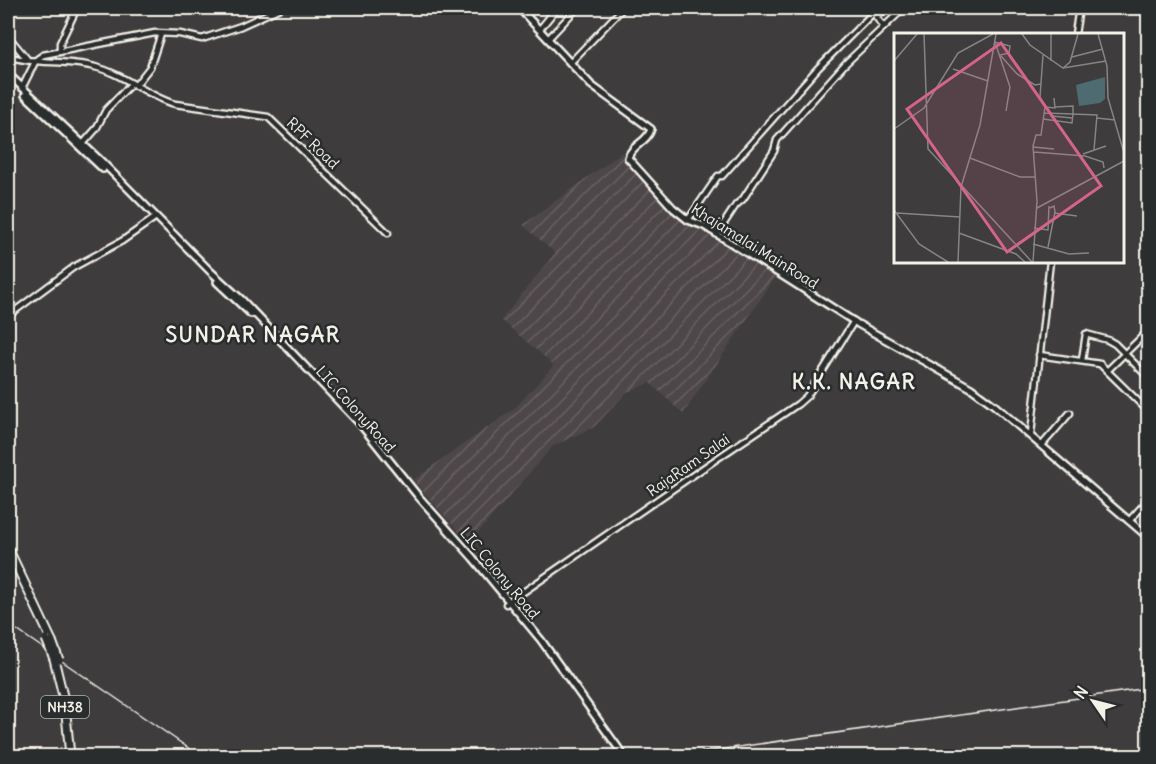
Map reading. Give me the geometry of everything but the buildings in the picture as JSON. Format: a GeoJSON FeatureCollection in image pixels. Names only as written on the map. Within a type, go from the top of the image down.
{"type":"FeatureCollection","features":[{"type":"Feature","properties":{"kind":"highway","name":"NH38"},"geometry":{"type":"LineString","coordinates":[[8,548],[57,660],[72,756]]}},
{"type":"Feature","properties":{"kind":"highway","name":"NH38"},"geometry":{"type":"LineString","coordinates":[[8,558],[49,640]]}},
{"type":"Feature","properties":{"kind":"main road","name":"Khajamalai MainRoad"},"geometry":{"type":"LineString","coordinates":[[519,8],[600,92],[651,129],[649,135],[631,150],[628,158],[673,208],[688,220],[717,234],[854,321],[971,388],[1043,444],[1148,536]]}},
{"type":"Feature","properties":{"kind":"main road","name":"LIC ColonyRoad"},"geometry":{"type":"LineString","coordinates":[[8,76],[82,145],[155,219]]}},
{"type":"Feature","properties":{"kind":"main road","name":"LIC ColonyRoad"},"geometry":{"type":"LineString","coordinates":[[8,76],[349,412],[416,497],[470,557],[564,670],[624,756]]}},
{"type":"Feature","properties":{"kind":"main road","name":"LIC ColonyRoad"},"geometry":{"type":"LineString","coordinates":[[305,368],[378,447]]}},
{"type":"Feature","properties":{"kind":"street"},"geometry":{"type":"LineString","coordinates":[[60,52],[60,43],[77,8]]}},
{"type":"Feature","properties":{"kind":"street"},"geometry":{"type":"LineString","coordinates":[[22,88],[36,60],[43,55],[135,36],[180,34],[202,39],[241,26],[280,8]]}},
{"type":"Feature","properties":{"kind":"street"},"geometry":{"type":"LineString","coordinates":[[540,29],[557,8]]}},
{"type":"Feature","properties":{"kind":"street"},"geometry":{"type":"LineString","coordinates":[[548,39],[577,8]]}},
{"type":"Feature","properties":{"kind":"street"},"geometry":{"type":"LineString","coordinates":[[570,63],[623,8]]}},
{"type":"Feature","properties":{"kind":"street"},"geometry":{"type":"LineString","coordinates":[[884,27],[876,17],[886,8]]}},
{"type":"Feature","properties":{"kind":"street"},"geometry":{"type":"LineString","coordinates":[[717,234],[774,151],[777,140],[845,64],[904,8]]}},
{"type":"Feature","properties":{"kind":"street"},"geometry":{"type":"LineString","coordinates":[[1075,33],[1078,8]]}},
{"type":"Feature","properties":{"kind":"street"},"geometry":{"type":"LineString","coordinates":[[688,220],[718,176],[722,176],[818,68],[872,14]]}},
{"type":"Feature","properties":{"kind":"street"},"geometry":{"type":"LineString","coordinates":[[82,145],[96,129],[106,110],[150,67],[161,34]]}},
{"type":"Feature","properties":{"kind":"street"},"geometry":{"type":"LineString","coordinates":[[8,36],[27,59]]}},
{"type":"Feature","properties":{"kind":"street","name":"RPF Road"},"geometry":{"type":"LineString","coordinates":[[8,56],[97,67],[162,100],[175,104],[268,117],[388,232]]}},
{"type":"Feature","properties":{"kind":"street"},"geometry":{"type":"LineString","coordinates":[[8,316],[74,267],[121,242],[155,219]]}},
{"type":"Feature","properties":{"kind":"street"},"geometry":{"type":"LineString","coordinates":[[1031,434],[1050,262]]}},
{"type":"Feature","properties":{"kind":"street","name":"RajaRam Salai"},"geometry":{"type":"LineString","coordinates":[[507,604],[800,403],[807,396],[854,321]]}},
{"type":"Feature","properties":{"kind":"street"},"geometry":{"type":"LineString","coordinates":[[1108,370],[1149,331]]}},
{"type":"Feature","properties":{"kind":"street"},"geometry":{"type":"LineString","coordinates":[[1082,360],[1086,334],[1108,340],[1149,376]]}},
{"type":"Feature","properties":{"kind":"street"},"geometry":{"type":"LineString","coordinates":[[1040,355],[1100,364],[1149,411]]}},
{"type":"Feature","properties":{"kind":"street"},"geometry":{"type":"LineString","coordinates":[[1043,444],[1070,413]]}},
{"type":"Feature","properties":{"kind":"street"},"geometry":{"type":"LineString","coordinates":[[1129,521],[1149,500]]}},
{"type":"Feature","properties":{"kind":"shaded area"},"geometry":{"type":"Polygon","coordinates":[[[622,152],[679,218],[776,276],[683,414],[650,383],[627,392],[594,427],[553,446],[469,543],[413,480],[515,408],[554,365],[501,320],[555,253],[523,225],[622,152]]]}},
{"type":"Feature","properties":{"kind":"railway"},"geometry":{"type":"LineString","coordinates":[[8,624],[200,756]]}},
{"type":"Feature","properties":{"kind":"railway"},"geometry":{"type":"LineString","coordinates":[[676,756],[1148,688]]}},
{"type":"Feature","properties":{"kind":"district","name":"SUNDAR NAGAR"},"geometry":{"type":"Point","coordinates":[253,334]}},
{"type":"Feature","properties":{"kind":"district","name":"K.K. NAGAR"},"geometry":{"type":"Point","coordinates":[854,381]}}]}
